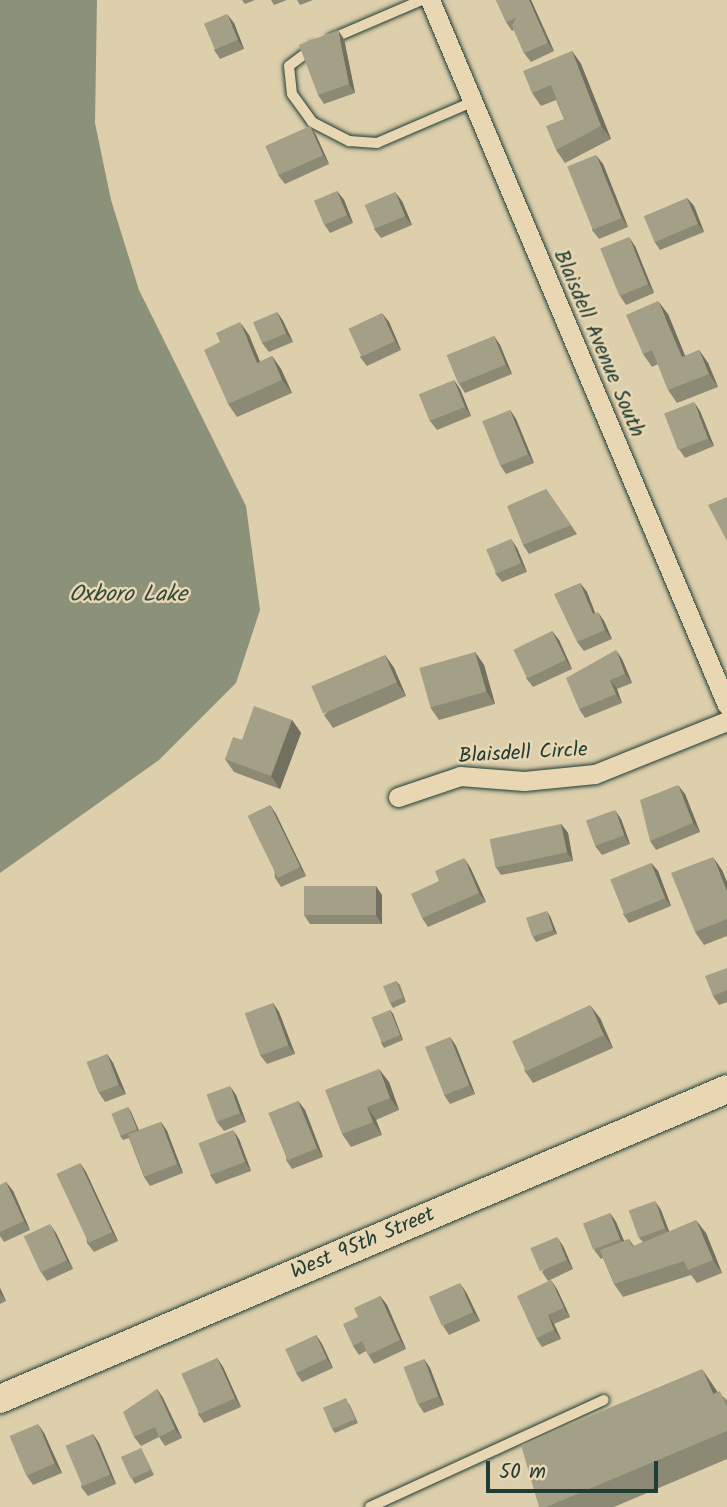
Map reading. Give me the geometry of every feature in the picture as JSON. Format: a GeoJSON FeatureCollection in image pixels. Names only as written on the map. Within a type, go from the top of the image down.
{"type":"FeatureCollection","features":[{"type":"Feature","properties":{"kind":"street","name":"Blaisdell Avenue South"},"geometry":{"type":"LineString","coordinates":[[430,0],[727,705]]}},
{"type":"Feature","properties":{"kind":"street","name":"Blaisdell Circle"},"geometry":{"type":"LineString","coordinates":[[398,797],[460,776],[524,781],[595,774],[727,721]]}},
{"type":"Feature","properties":{"kind":"street","name":"West 95th Street"},"geometry":{"type":"LineString","coordinates":[[0,1399],[727,1089]]}},
{"type":"Feature","properties":{"kind":"lane"},"geometry":{"type":"LineString","coordinates":[[422,0],[298,54],[289,66],[292,94],[312,122],[364,144],[472,102]]}},
{"type":"Feature","properties":{"kind":"lane"},"geometry":{"type":"LineString","coordinates":[[370,1507],[604,1400]]}},
{"type":"Feature","properties":{"kind":"water","name":"Oxboro Lake"},"geometry":{"type":"Polygon","coordinates":[[[0,0],[97,0],[95,123],[111,200],[139,290],[246,506],[260,610],[236,683],[159,760],[0,873],[0,0]]]}},
{"type":"Feature","properties":{"kind":"building"},"geometry":{"type":"Polygon","coordinates":[[[496,0],[529,0],[548,43],[524,53],[512,26],[516,18],[506,22],[496,0]]]}},
{"type":"Feature","properties":{"kind":"building"},"geometry":{"type":"Polygon","coordinates":[[[227,14],[238,40],[215,50],[204,24],[227,14]]]}},
{"type":"Feature","properties":{"kind":"building"},"geometry":{"type":"Polygon","coordinates":[[[338,30],[349,84],[318,95],[299,45],[338,30]]]}},
{"type":"Feature","properties":{"kind":"building"},"geometry":{"type":"Polygon","coordinates":[[[572,51],[601,126],[556,150],[546,126],[564,119],[551,85],[532,93],[523,71],[572,51]]]}},
{"type":"Feature","properties":{"kind":"building"},"geometry":{"type":"Polygon","coordinates":[[[310,126],[323,155],[278,175],[265,146],[310,126]]]}},
{"type":"Feature","properties":{"kind":"building"},"geometry":{"type":"Polygon","coordinates":[[[596,155],[621,218],[593,230],[567,167],[596,155]]]}},
{"type":"Feature","properties":{"kind":"building"},"geometry":{"type":"Polygon","coordinates":[[[337,191],[347,215],[324,225],[314,201],[337,191]]]}},
{"type":"Feature","properties":{"kind":"building"},"geometry":{"type":"Polygon","coordinates":[[[395,192],[405,216],[375,229],[365,205],[395,192]]]}},
{"type":"Feature","properties":{"kind":"building"},"geometry":{"type":"Polygon","coordinates":[[[687,198],[698,224],[655,242],[644,216],[687,198]]]}},
{"type":"Feature","properties":{"kind":"building"},"geometry":{"type":"Polygon","coordinates":[[[629,237],[648,284],[619,296],[600,249],[629,237]]]}},
{"type":"Feature","properties":{"kind":"building"},"geometry":{"type":"Polygon","coordinates":[[[658,301],[682,357],[699,350],[709,374],[668,390],[652,350],[643,354],[626,315],[658,301]]]}},
{"type":"Feature","properties":{"kind":"building"},"geometry":{"type":"Polygon","coordinates":[[[277,312],[286,333],[262,343],[253,322],[277,312]]]}},
{"type":"Feature","properties":{"kind":"building"},"geometry":{"type":"Polygon","coordinates":[[[382,313],[395,341],[362,357],[348,329],[382,313]]]}},
{"type":"Feature","properties":{"kind":"building"},"geometry":{"type":"Polygon","coordinates":[[[240,322],[257,363],[272,356],[282,380],[228,404],[204,350],[220,342],[216,333],[240,322]]]}},
{"type":"Feature","properties":{"kind":"building"},"geometry":{"type":"Polygon","coordinates":[[[494,336],[506,365],[458,384],[447,355],[494,336]]]}},
{"type":"Feature","properties":{"kind":"building"},"geometry":{"type":"Polygon","coordinates":[[[454,380],[465,407],[430,421],[419,394],[454,380]]]}},
{"type":"Feature","properties":{"kind":"building"},"geometry":{"type":"Polygon","coordinates":[[[694,402],[708,438],[678,450],[664,413],[694,402]]]}},
{"type":"Feature","properties":{"kind":"building"},"geometry":{"type":"Polygon","coordinates":[[[510,410],[528,455],[500,466],[482,421],[510,410]]]}},
{"type":"Feature","properties":{"kind":"building"},"geometry":{"type":"Polygon","coordinates":[[[546,489],[571,525],[523,545],[507,506],[546,489]]]}},
{"type":"Feature","properties":{"kind":"building"},"geometry":{"type":"Polygon","coordinates":[[[727,497],[727,541],[708,505],[727,497]]]}},
{"type":"Feature","properties":{"kind":"building"},"geometry":{"type":"Polygon","coordinates":[[[511,539],[521,563],[496,573],[486,550],[511,539]]]}},
{"type":"Feature","properties":{"kind":"building"},"geometry":{"type":"Polygon","coordinates":[[[580,583],[593,614],[598,612],[605,630],[577,642],[554,594],[580,583]]]}},
{"type":"Feature","properties":{"kind":"building"},"geometry":{"type":"Polygon","coordinates":[[[552,631],[566,660],[527,679],[513,650],[552,631]]]}},
{"type":"Feature","properties":{"kind":"building"},"geometry":{"type":"Polygon","coordinates":[[[616,650],[625,674],[610,680],[616,694],[579,709],[566,678],[616,650]]]}},
{"type":"Feature","properties":{"kind":"building"},"geometry":{"type":"Polygon","coordinates":[[[475,652],[486,691],[431,707],[419,668],[475,652]]]}},
{"type":"Feature","properties":{"kind":"building"},"geometry":{"type":"Polygon","coordinates":[[[385,655],[397,683],[323,714],[311,686],[385,655]]]}},
{"type":"Feature","properties":{"kind":"building"},"geometry":{"type":"Polygon","coordinates":[[[254,706],[292,720],[271,776],[225,759],[233,737],[242,740],[254,706]]]}},
{"type":"Feature","properties":{"kind":"building"},"geometry":{"type":"Polygon","coordinates":[[[678,785],[693,823],[650,841],[640,800],[678,785]]]}},
{"type":"Feature","properties":{"kind":"building"},"geometry":{"type":"Polygon","coordinates":[[[270,805],[300,867],[278,878],[248,816],[270,805]]]}},
{"type":"Feature","properties":{"kind":"building"},"geometry":{"type":"Polygon","coordinates":[[[615,810],[624,835],[595,846],[586,821],[615,810]]]}},
{"type":"Feature","properties":{"kind":"building"},"geometry":{"type":"Polygon","coordinates":[[[561,824],[567,852],[496,868],[490,839],[561,824]]]}},
{"type":"Feature","properties":{"kind":"building"},"geometry":{"type":"Polygon","coordinates":[[[713,857],[727,891],[727,919],[695,932],[671,873],[713,857]]]}},
{"type":"Feature","properties":{"kind":"building"},"geometry":{"type":"Polygon","coordinates":[[[464,858],[479,893],[422,918],[411,894],[439,881],[435,871],[464,858]]]}},
{"type":"Feature","properties":{"kind":"building"},"geometry":{"type":"Polygon","coordinates":[[[651,863],[665,898],[624,915],[610,879],[651,863]]]}},
{"type":"Feature","properties":{"kind":"building"},"geometry":{"type":"Polygon","coordinates":[[[304,886],[376,886],[376,915],[304,915],[304,886]]]}},
{"type":"Feature","properties":{"kind":"building"},"geometry":{"type":"Polygon","coordinates":[[[547,911],[553,930],[532,937],[526,918],[547,911]]]}},
{"type":"Feature","properties":{"kind":"building"},"geometry":{"type":"Polygon","coordinates":[[[727,968],[727,990],[713,996],[705,976],[727,968]]]}},
{"type":"Feature","properties":{"kind":"building"},"geometry":{"type":"Polygon","coordinates":[[[396,981],[403,998],[390,1003],[383,986],[396,981]]]}},
{"type":"Feature","properties":{"kind":"building"},"geometry":{"type":"Polygon","coordinates":[[[273,1003],[288,1045],[260,1056],[245,1013],[273,1003]]]}},
{"type":"Feature","properties":{"kind":"building"},"geometry":{"type":"Polygon","coordinates":[[[590,1005],[604,1035],[526,1071],[512,1041],[590,1005]]]}},
{"type":"Feature","properties":{"kind":"building"},"geometry":{"type":"Polygon","coordinates":[[[390,1010],[400,1035],[382,1043],[371,1017],[390,1010]]]}},
{"type":"Feature","properties":{"kind":"building"},"geometry":{"type":"Polygon","coordinates":[[[450,1037],[469,1085],[444,1095],[425,1047],[450,1037]]]}},
{"type":"Feature","properties":{"kind":"building"},"geometry":{"type":"Polygon","coordinates":[[[107,1054],[119,1085],[98,1093],[86,1062],[107,1054]]]}},
{"type":"Feature","properties":{"kind":"building"},"geometry":{"type":"Polygon","coordinates":[[[379,1069],[390,1098],[367,1107],[373,1122],[342,1134],[325,1090],[379,1069]]]}},
{"type":"Feature","properties":{"kind":"building"},"geometry":{"type":"Polygon","coordinates":[[[230,1086],[240,1113],[216,1122],[207,1095],[230,1086]]]}},
{"type":"Feature","properties":{"kind":"building"},"geometry":{"type":"Polygon","coordinates":[[[298,1101],[317,1148],[287,1160],[268,1113],[298,1101]]]}},
{"type":"Feature","properties":{"kind":"building"},"geometry":{"type":"Polygon","coordinates":[[[128,1107],[137,1129],[120,1136],[111,1114],[128,1107]]]}},
{"type":"Feature","properties":{"kind":"building"},"geometry":{"type":"Polygon","coordinates":[[[161,1122],[177,1164],[144,1177],[128,1135],[161,1122]]]}},
{"type":"Feature","properties":{"kind":"building"},"geometry":{"type":"Polygon","coordinates":[[[233,1130],[245,1162],[211,1175],[198,1143],[233,1130]]]}},
{"type":"Feature","properties":{"kind":"building"},"geometry":{"type":"Polygon","coordinates":[[[80,1163],[112,1232],[89,1243],[56,1174],[80,1163]]]}},
{"type":"Feature","properties":{"kind":"building"},"geometry":{"type":"Polygon","coordinates":[[[6,1182],[24,1221],[0,1232],[0,1185],[6,1182]]]}},
{"type":"Feature","properties":{"kind":"building"},"geometry":{"type":"Polygon","coordinates":[[[655,1201],[665,1228],[639,1238],[629,1211],[655,1201]]]}},
{"type":"Feature","properties":{"kind":"building"},"geometry":{"type":"Polygon","coordinates":[[[610,1213],[620,1239],[593,1250],[583,1223],[610,1213]]]}},
{"type":"Feature","properties":{"kind":"building"},"geometry":{"type":"Polygon","coordinates":[[[696,1220],[713,1260],[688,1270],[684,1261],[614,1284],[600,1250],[629,1239],[632,1247],[696,1220]]]}},
{"type":"Feature","properties":{"kind":"building"},"geometry":{"type":"Polygon","coordinates":[[[50,1224],[67,1260],[41,1273],[24,1236],[50,1224]]]}},
{"type":"Feature","properties":{"kind":"building"},"geometry":{"type":"Polygon","coordinates":[[[557,1237],[567,1260],[540,1271],[530,1248],[557,1237]]]}},
{"type":"Feature","properties":{"kind":"building"},"geometry":{"type":"Polygon","coordinates":[[[551,1280],[564,1308],[548,1315],[554,1330],[536,1338],[517,1296],[551,1280]]]}},
{"type":"Feature","properties":{"kind":"building"},"geometry":{"type":"Polygon","coordinates":[[[460,1283],[473,1312],[442,1326],[429,1297],[460,1283]]]}},
{"type":"Feature","properties":{"kind":"building"},"geometry":{"type":"Polygon","coordinates":[[[380,1296],[400,1340],[368,1355],[362,1341],[353,1346],[343,1324],[358,1317],[354,1308],[380,1296]]]}},
{"type":"Feature","properties":{"kind":"building"},"geometry":{"type":"Polygon","coordinates":[[[316,1335],[327,1359],[296,1373],[285,1349],[316,1335]]]}},
{"type":"Feature","properties":{"kind":"building"},"geometry":{"type":"Polygon","coordinates":[[[217,1358],[235,1398],[199,1414],[181,1374],[217,1358]]]}},
{"type":"Feature","properties":{"kind":"building"},"geometry":{"type":"Polygon","coordinates":[[[424,1359],[438,1396],[418,1404],[403,1367],[424,1359]]]}},
{"type":"Feature","properties":{"kind":"building"},"geometry":{"type":"Polygon","coordinates":[[[702,1369],[713,1394],[720,1391],[727,1407],[727,1431],[546,1507],[539,1507],[521,1445],[702,1369]]]}},
{"type":"Feature","properties":{"kind":"building"},"geometry":{"type":"Polygon","coordinates":[[[157,1389],[175,1429],[159,1437],[155,1427],[134,1437],[123,1412],[157,1389]]]}},
{"type":"Feature","properties":{"kind":"building"},"geometry":{"type":"Polygon","coordinates":[[[346,1398],[355,1419],[332,1429],[323,1408],[346,1398]]]}},
{"type":"Feature","properties":{"kind":"building"},"geometry":{"type":"Polygon","coordinates":[[[38,1424],[55,1464],[26,1476],[9,1436],[38,1424]]]}},
{"type":"Feature","properties":{"kind":"building"},"geometry":{"type":"Polygon","coordinates":[[[93,1434],[110,1475],[83,1486],[65,1446],[93,1434]]]}},
{"type":"Feature","properties":{"kind":"building"},"geometry":{"type":"Polygon","coordinates":[[[141,1448],[151,1470],[131,1479],[121,1457],[141,1448]]]}}]}
